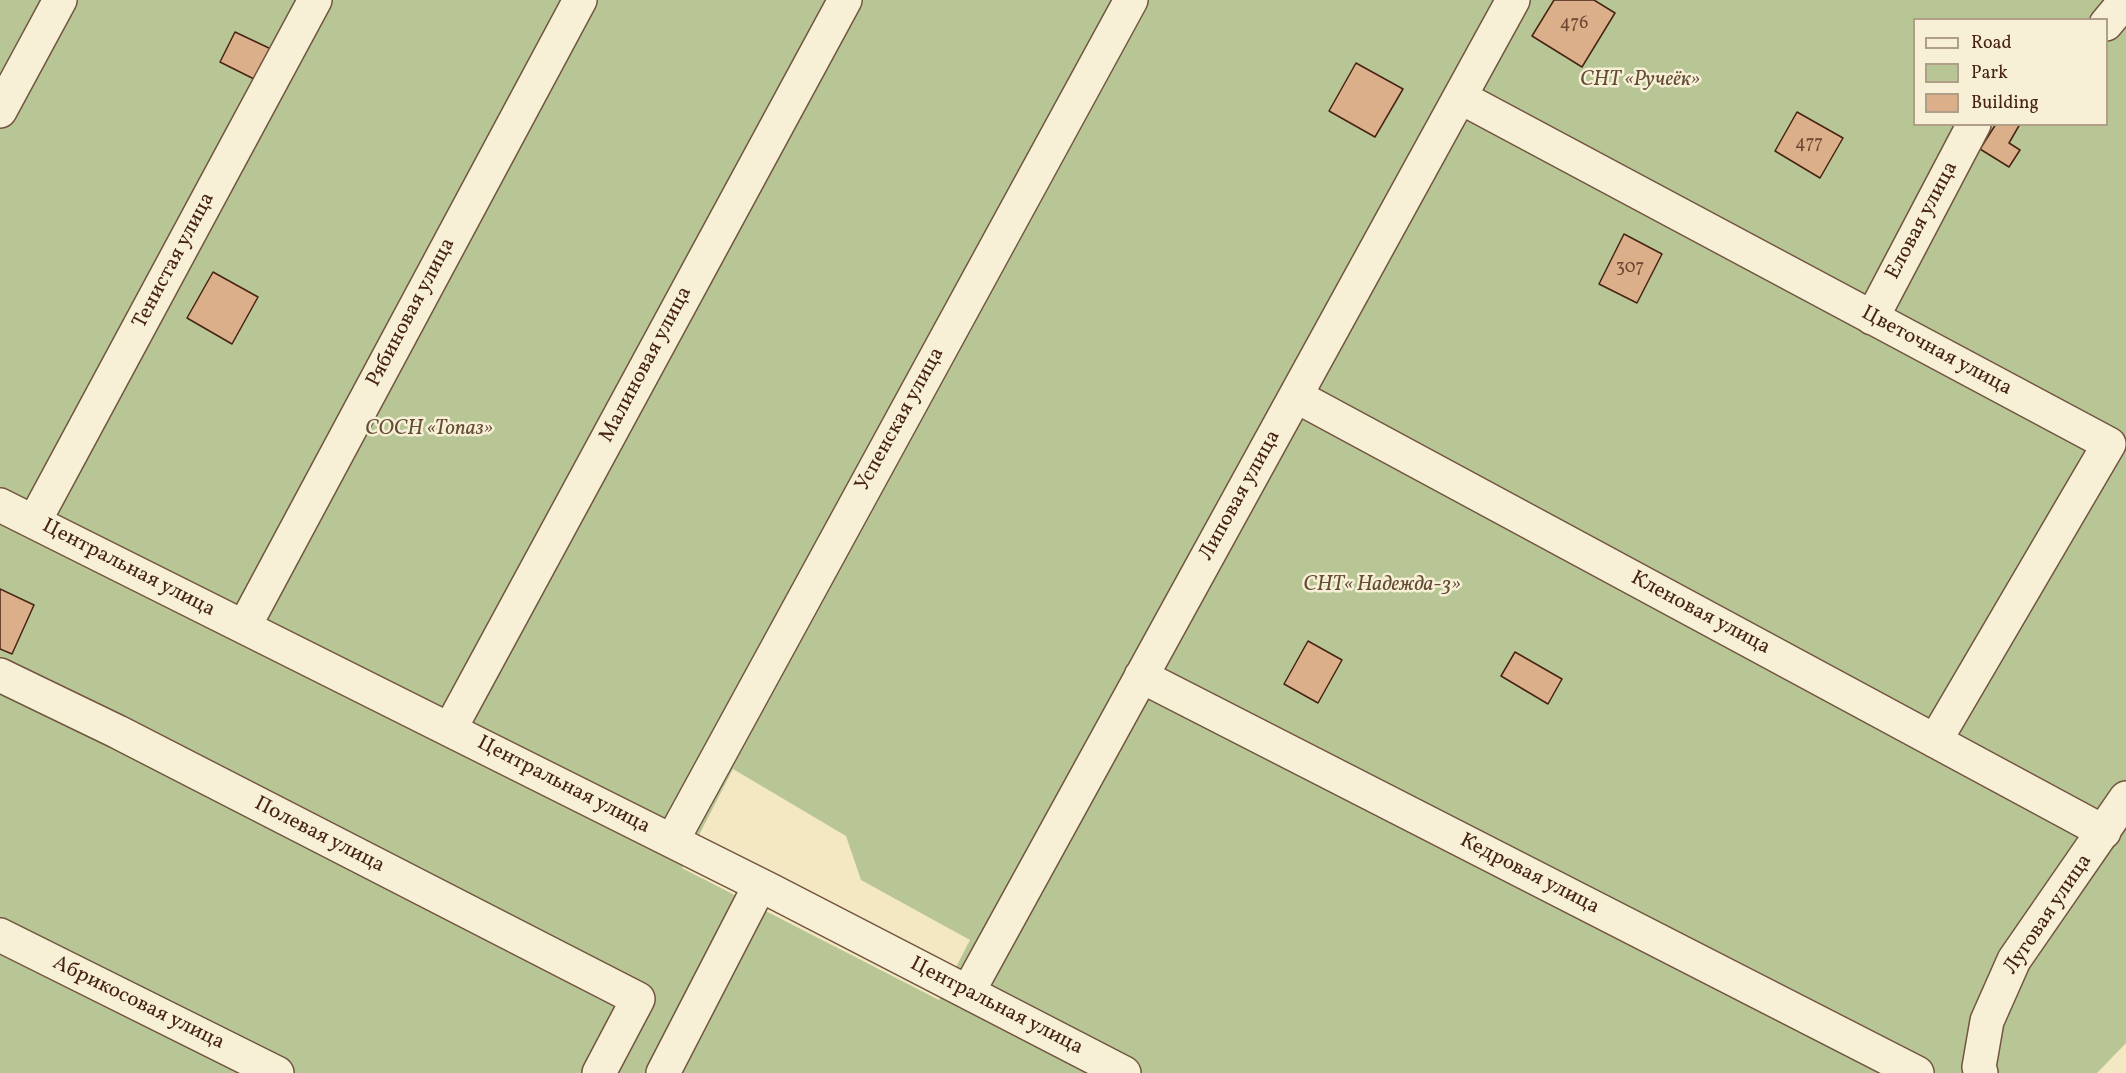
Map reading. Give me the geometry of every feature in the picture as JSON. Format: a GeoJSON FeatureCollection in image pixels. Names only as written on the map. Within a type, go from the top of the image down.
{"type":"FeatureCollection","features":[{"type":"Feature","properties":{"kind":"street"},"geometry":{"type":"LineString","coordinates":[[0,111],[60,0]]}},
{"type":"Feature","properties":{"kind":"street","name":"Тенистая улица"},"geometry":{"type":"LineString","coordinates":[[34,522],[315,0]]}},
{"type":"Feature","properties":{"kind":"street","name":"Рябиновая улица"},"geometry":{"type":"LineString","coordinates":[[244,627],[580,0]]}},
{"type":"Feature","properties":{"kind":"street","name":"Малиновая улица"},"geometry":{"type":"LineString","coordinates":[[450,729],[845,0]]}},
{"type":"Feature","properties":{"kind":"street","name":"Успенская улица"},"geometry":{"type":"LineString","coordinates":[[672,841],[1131,0]]}},
{"type":"Feature","properties":{"kind":"street","name":"Липовая улица"},"geometry":{"type":"LineString","coordinates":[[968,992],[1513,0]]}},
{"type":"Feature","properties":{"kind":"street"},"geometry":{"type":"LineString","coordinates":[[2108,22],[2126,0]]}},
{"type":"Feature","properties":{"kind":"street","name":"Цветочная улица"},"geometry":{"type":"LineString","coordinates":[[1460,98],[2109,444],[1935,741]]}},
{"type":"Feature","properties":{"kind":"street","name":"Еловая улица"},"geometry":{"type":"LineString","coordinates":[[1872,318],[1973,126]]}},
{"type":"Feature","properties":{"kind":"street","name":"Кленовая улица"},"geometry":{"type":"LineString","coordinates":[[1296,396],[2104,832]]}},
{"type":"Feature","properties":{"kind":"street","name":"Центральная улица"},"geometry":{"type":"LineString","coordinates":[[0,505],[760,885],[1124,1073]]}},
{"type":"Feature","properties":{"kind":"street","name":"Полевая улица"},"geometry":{"type":"LineString","coordinates":[[0,675],[129,738],[638,999],[599,1073]]}},
{"type":"Feature","properties":{"kind":"street","name":"Кедровая улица"},"geometry":{"type":"LineString","coordinates":[[1142,676],[1917,1073]]}},
{"type":"Feature","properties":{"kind":"street","name":"Луговая улица"},"geometry":{"type":"LineString","coordinates":[[1981,1073],[1979,1067],[1987,1021],[2014,960],[2126,798]]}},
{"type":"Feature","properties":{"kind":"street"},"geometry":{"type":"LineString","coordinates":[[663,1073],[760,885]]}},
{"type":"Feature","properties":{"kind":"street","name":"Абрикосовая улица"},"geometry":{"type":"LineString","coordinates":[[0,935],[277,1073]]}},
{"type":"Feature","properties":{"kind":"green space"},"geometry":{"type":"Polygon","coordinates":[[[0,0],[2126,0],[2126,1043],[2097,1073],[0,1073],[0,0]],[[733,769],[682,868],[939,1000],[970,940],[861,880],[846,836],[733,769]]]}},
{"type":"Feature","properties":{"kind":"building"},"geometry":{"type":"Polygon","coordinates":[[[1554,0],[1594,0],[1615,13],[1582,67],[1532,36],[1554,0]]]}},
{"type":"Feature","properties":{"kind":"building"},"geometry":{"type":"Polygon","coordinates":[[[235,32],[271,49],[256,80],[220,62],[235,32]]]}},
{"type":"Feature","properties":{"kind":"building"},"geometry":{"type":"Polygon","coordinates":[[[1356,63],[1403,89],[1375,137],[1329,111],[1356,63]]]}},
{"type":"Feature","properties":{"kind":"building"},"geometry":{"type":"Polygon","coordinates":[[[1797,112],[1843,138],[1820,178],[1775,151],[1797,112]]]}},
{"type":"Feature","properties":{"kind":"building"},"geometry":{"type":"Polygon","coordinates":[[[1995,126],[2019,126],[2009,143],[2020,150],[2009,167],[1980,149],[1995,126]]]}},
{"type":"Feature","properties":{"kind":"building"},"geometry":{"type":"Polygon","coordinates":[[[1624,234],[1662,254],[1637,303],[1599,284],[1624,234]]]}},
{"type":"Feature","properties":{"kind":"building"},"geometry":{"type":"Polygon","coordinates":[[[213,272],[258,297],[232,344],[187,318],[213,272]]]}},
{"type":"Feature","properties":{"kind":"building"},"geometry":{"type":"Polygon","coordinates":[[[0,589],[34,605],[12,654],[0,649],[0,589]]]}},
{"type":"Feature","properties":{"kind":"building"},"geometry":{"type":"Polygon","coordinates":[[[1308,641],[1342,660],[1318,703],[1284,684],[1308,641]]]}},
{"type":"Feature","properties":{"kind":"building"},"geometry":{"type":"Polygon","coordinates":[[[1515,652],[1562,679],[1548,704],[1501,676],[1515,652]]]}},
{"type":"Feature","properties":{"kind":"park label","name":"СНТ «Ручеёк»"},"geometry":{"type":"Point","coordinates":[1640,81]}},
{"type":"Feature","properties":{"kind":"park label","name":"СОСН «Топаз»"},"geometry":{"type":"Point","coordinates":[429,430]}},
{"type":"Feature","properties":{"kind":"park label","name":"СНТ« Надежда-3»"},"geometry":{"type":"Point","coordinates":[1382,586]}}]}
